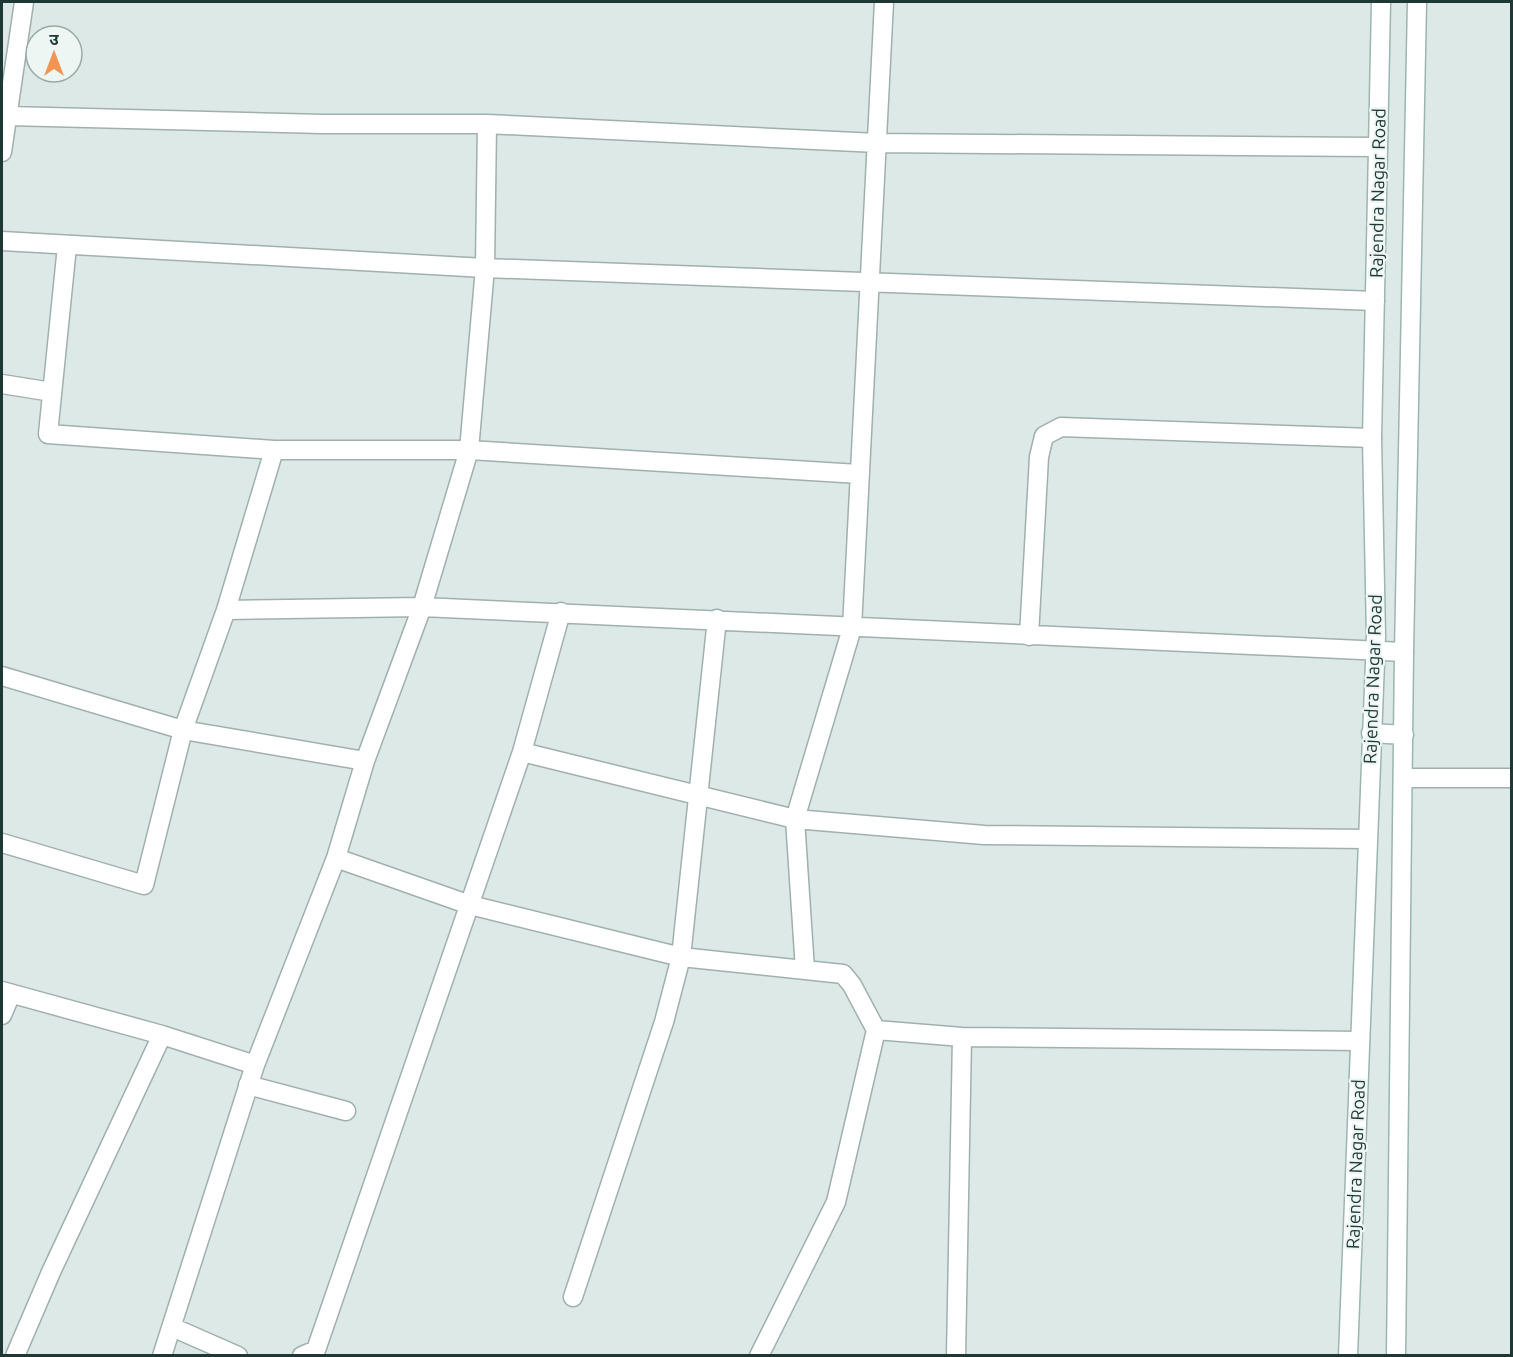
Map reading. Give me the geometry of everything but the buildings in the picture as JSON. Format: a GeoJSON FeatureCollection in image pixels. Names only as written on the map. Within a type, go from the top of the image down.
{"type":"FeatureCollection","features":[{"type":"Feature","properties":{"kind":"street"},"geometry":{"type":"LineString","coordinates":[[2,152],[8,116],[9,57],[24,2]]}},
{"type":"Feature","properties":{"kind":"street"},"geometry":{"type":"LineString","coordinates":[[805,970],[795,819],[852,628],[868,281],[885,2]]}},
{"type":"Feature","properties":{"kind":"street","name":"Rajendra Nagar Road"},"geometry":{"type":"LineString","coordinates":[[1348,1356],[1375,652],[1372,438],[1381,2]]}},
{"type":"Feature","properties":{"kind":"street","name":"Rajendra Nagar Road"},"geometry":{"type":"LineString","coordinates":[[1396,1356],[1404,652],[1417,2]]}},
{"type":"Feature","properties":{"kind":"street"},"geometry":{"type":"LineString","coordinates":[[8,116],[322,124],[487,124],[877,142],[1378,147]]}},
{"type":"Feature","properties":{"kind":"street"},"geometry":{"type":"LineString","coordinates":[[162,1356],[248,1085],[336,858],[365,761],[422,607],[469,450],[485,268],[487,124]]}},
{"type":"Feature","properties":{"kind":"street"},"geometry":{"type":"LineString","coordinates":[[2,241],[485,268],[1375,301]]}},
{"type":"Feature","properties":{"kind":"street"},"geometry":{"type":"LineString","coordinates":[[67,246],[48,434],[274,450],[469,450],[859,474]]}},
{"type":"Feature","properties":{"kind":"street"},"geometry":{"type":"LineString","coordinates":[[2,384],[52,392]]}},
{"type":"Feature","properties":{"kind":"street"},"geometry":{"type":"LineString","coordinates":[[1029,636],[1039,457],[1044,436],[1061,427],[1372,438]]}},
{"type":"Feature","properties":{"kind":"street"},"geometry":{"type":"LineString","coordinates":[[2,843],[144,885],[183,730],[226,610],[274,450]]}},
{"type":"Feature","properties":{"kind":"street"},"geometry":{"type":"LineString","coordinates":[[226,610],[422,607],[1404,652]]}},
{"type":"Feature","properties":{"kind":"street"},"geometry":{"type":"LineString","coordinates":[[302,1356],[316,1350],[522,752],[561,612]]}},
{"type":"Feature","properties":{"kind":"street"},"geometry":{"type":"LineString","coordinates":[[573,1297],[664,1022],[681,957],[700,798],[717,619]]}},
{"type":"Feature","properties":{"kind":"street"},"geometry":{"type":"LineString","coordinates":[[2,676],[183,730],[365,761]]}},
{"type":"Feature","properties":{"kind":"street"},"geometry":{"type":"LineString","coordinates":[[1371,733],[1404,735]]}},
{"type":"Feature","properties":{"kind":"street"},"geometry":{"type":"LineString","coordinates":[[522,752],[700,798],[795,819],[984,835],[1367,839]]}},
{"type":"Feature","properties":{"kind":"street"},"geometry":{"type":"LineString","coordinates":[[1404,778],[1512,778]]}},
{"type":"Feature","properties":{"kind":"street"},"geometry":{"type":"LineString","coordinates":[[336,858],[470,905],[681,957],[843,974],[852,985],[876,1030],[836,1202],[759,1356]]}},
{"type":"Feature","properties":{"kind":"street"},"geometry":{"type":"LineString","coordinates":[[2,1015],[6,992],[162,1035],[255,1065]]}},
{"type":"Feature","properties":{"kind":"street"},"geometry":{"type":"LineString","coordinates":[[876,1030],[962,1037],[1360,1041]]}},
{"type":"Feature","properties":{"kind":"street"},"geometry":{"type":"LineString","coordinates":[[15,1356],[51,1272],[162,1035]]}},
{"type":"Feature","properties":{"kind":"street"},"geometry":{"type":"LineString","coordinates":[[956,1356],[962,1037]]}},
{"type":"Feature","properties":{"kind":"street"},"geometry":{"type":"LineString","coordinates":[[248,1085],[346,1112]]}},
{"type":"Feature","properties":{"kind":"street"},"geometry":{"type":"LineString","coordinates":[[172,1327],[238,1356]]}}]}
